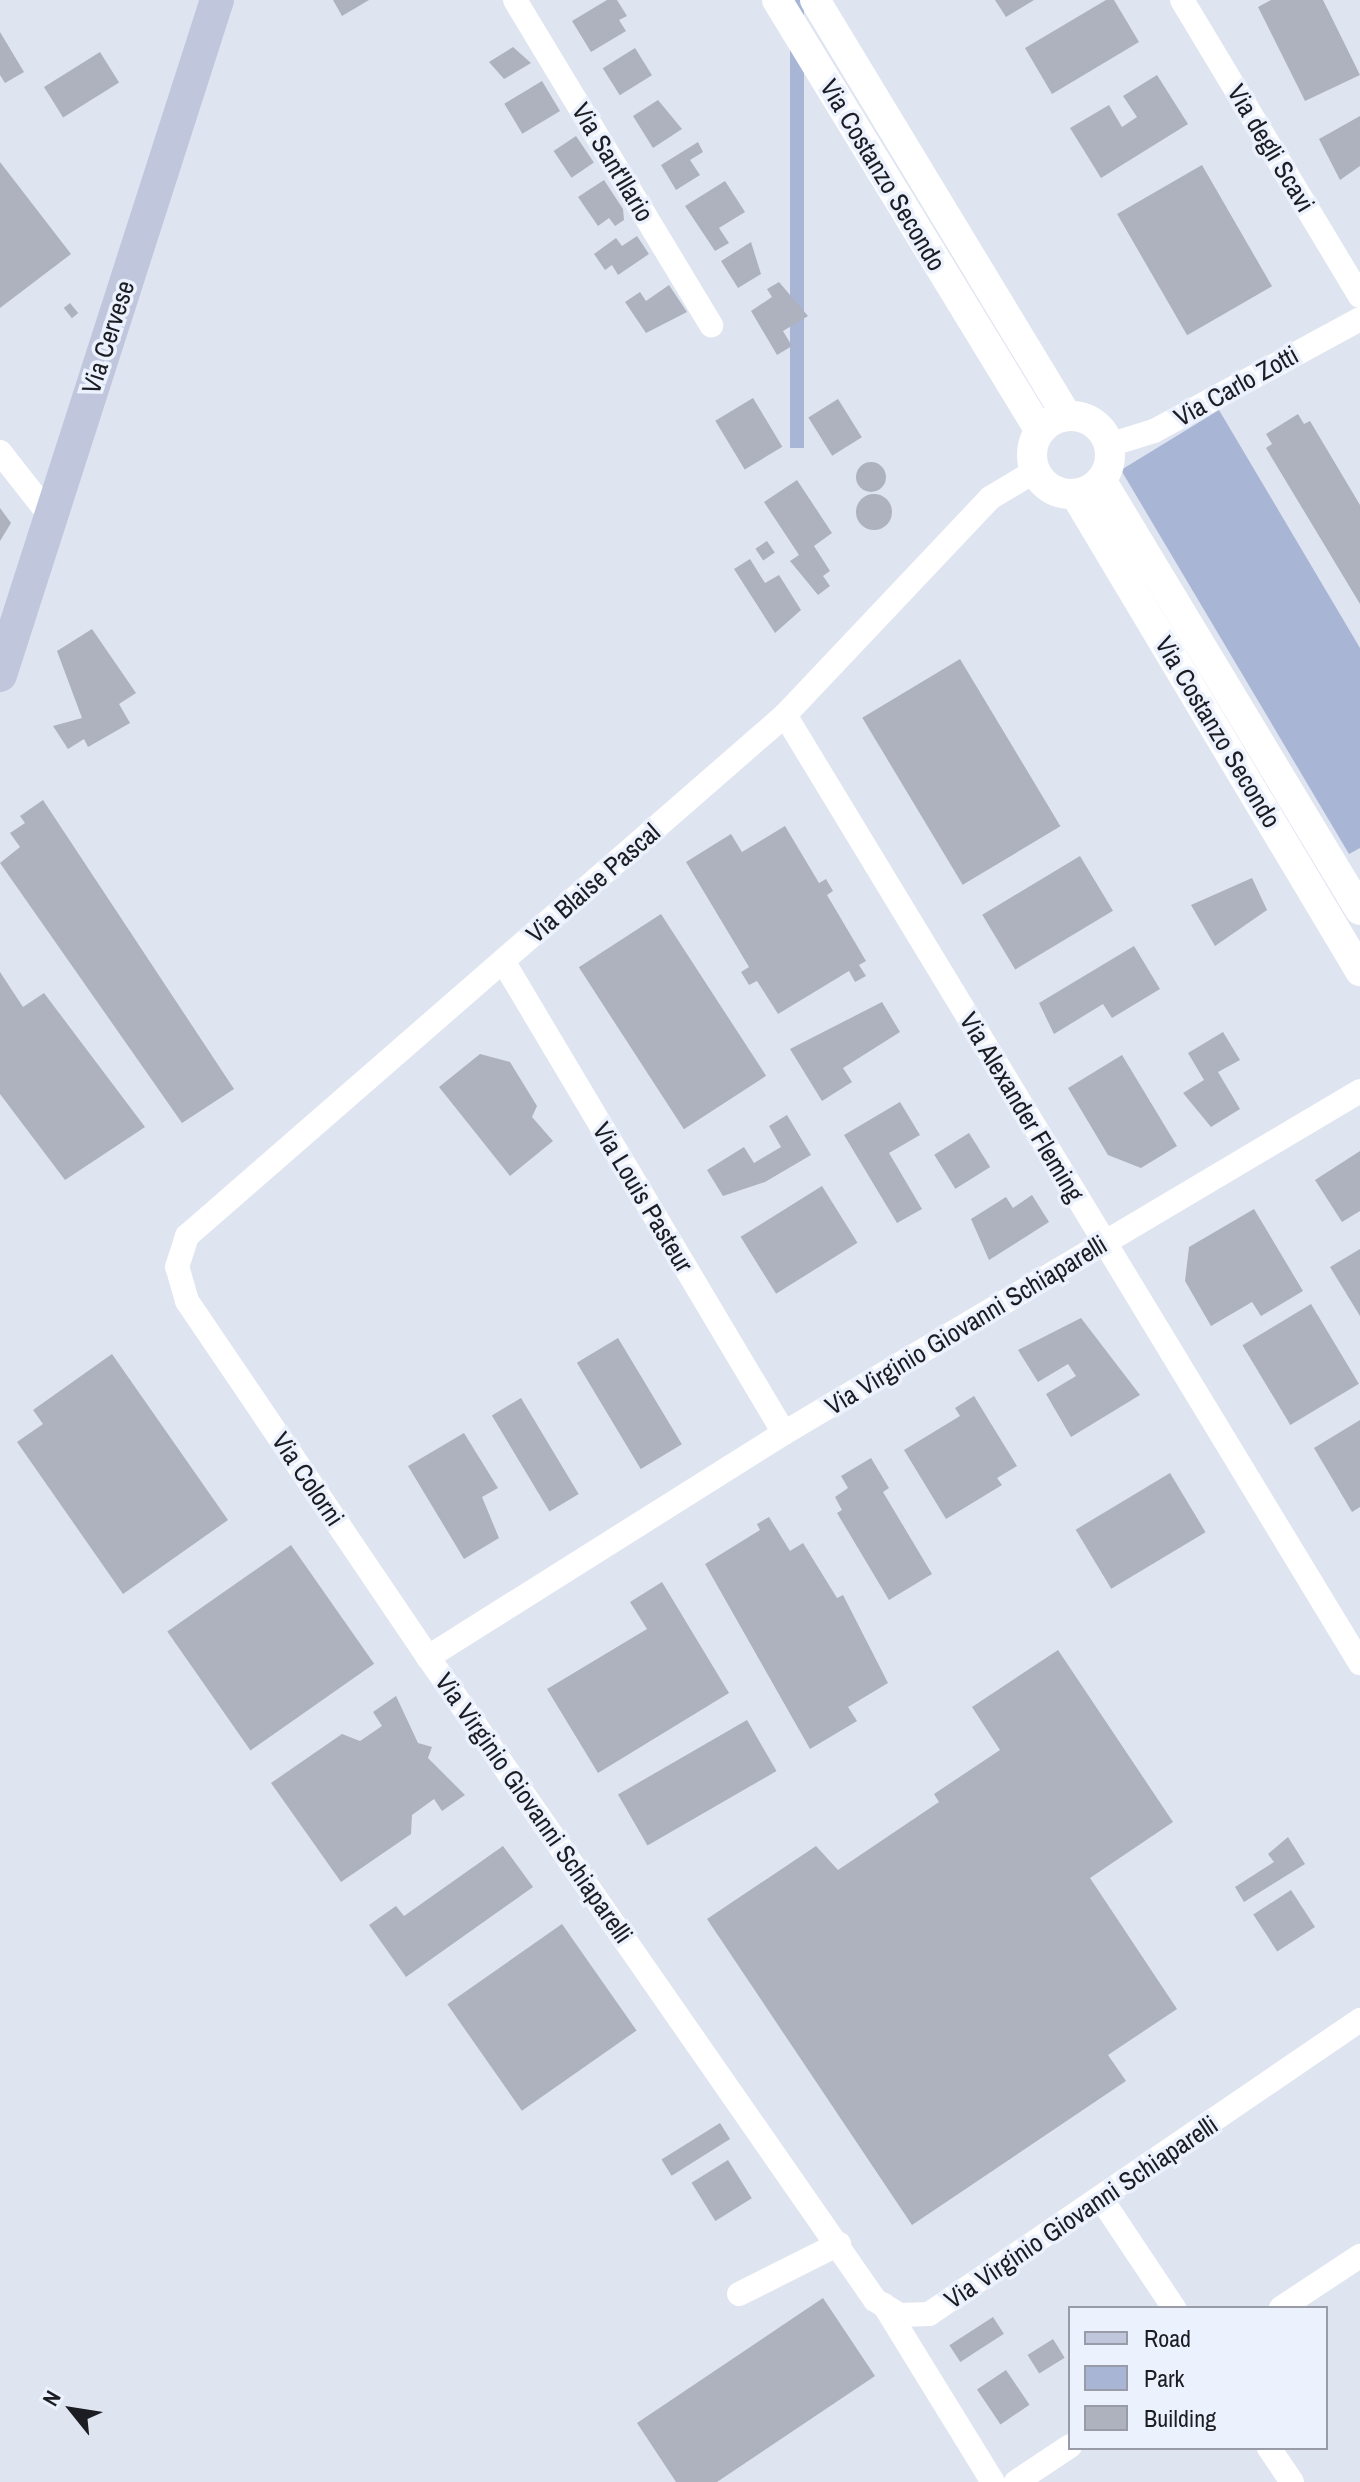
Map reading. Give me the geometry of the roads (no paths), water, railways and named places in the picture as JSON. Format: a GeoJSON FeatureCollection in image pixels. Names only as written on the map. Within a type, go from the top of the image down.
{"type":"FeatureCollection","features":[{"type":"Feature","properties":{"kind":"main road","name":"Via Cervese"},"geometry":{"type":"LineString","coordinates":[[0,675],[217,0]]}},
{"type":"Feature","properties":{"kind":"street","name":"Via Sant'Ilario"},"geometry":{"type":"LineString","coordinates":[[515,0],[711,325]]}},
{"type":"Feature","properties":{"kind":"street","name":"Via Costanzo Secondo"},"geometry":{"type":"LineString","coordinates":[[777,0],[1040,431]]}},
{"type":"Feature","properties":{"kind":"street","name":"Via Costanzo Secondo"},"geometry":{"type":"LineString","coordinates":[[815,0],[1067,416]]}},
{"type":"Feature","properties":{"kind":"street","name":"Via degli Scavi"},"geometry":{"type":"LineString","coordinates":[[1182,0],[1360,296]]}},
{"type":"Feature","properties":{"kind":"street","name":"Via Carlo Zotti"},"geometry":{"type":"LineString","coordinates":[[1109,445],[1154,431],[1360,319]]}},
{"type":"Feature","properties":{"kind":"street"},"geometry":{"type":"LineString","coordinates":[[1067,416],[1088,419],[1109,445],[1088,487],[1051,489],[1035,471],[1040,431],[1067,416]]}},
{"type":"Feature","properties":{"kind":"street"},"geometry":{"type":"LineString","coordinates":[[0,452],[51,517]]}},
{"type":"Feature","properties":{"kind":"street","name":"Via Blaise Pascal"},"geometry":{"type":"LineString","coordinates":[[187,1301],[177,1267],[187,1236],[785,715],[990,498],[1035,471]]}},
{"type":"Feature","properties":{"kind":"street","name":"Via Costanzo Secondo"},"geometry":{"type":"LineString","coordinates":[[1088,487],[1358,901]]}},
{"type":"Feature","properties":{"kind":"street","name":"Via Costanzo Secondo"},"geometry":{"type":"LineString","coordinates":[[1088,487],[1360,971]]}},
{"type":"Feature","properties":{"kind":"street","name":"Via Alexander Fleming"},"geometry":{"type":"LineString","coordinates":[[785,715],[1360,1663]]}},
{"type":"Feature","properties":{"kind":"street","name":"Via Louis Pasteur"},"geometry":{"type":"LineString","coordinates":[[503,961],[784,1433]]}},
{"type":"Feature","properties":{"kind":"street","name":"Via Virginio Giovanni Schiaparelli"},"geometry":{"type":"LineString","coordinates":[[1360,1091],[784,1433],[428,1657],[839,2244],[884,2305],[900,2315],[929,2314],[1102,2200],[1360,2020]]}},
{"type":"Feature","properties":{"kind":"street","name":"Via Colorni"},"geometry":{"type":"LineString","coordinates":[[187,1301],[428,1657]]}},
{"type":"Feature","properties":{"kind":"street"},"geometry":{"type":"LineString","coordinates":[[1102,2200],[1173,2306]]}},
{"type":"Feature","properties":{"kind":"street"},"geometry":{"type":"LineString","coordinates":[[739,2294],[839,2244]]}},
{"type":"Feature","properties":{"kind":"street"},"geometry":{"type":"LineString","coordinates":[[1284,2306],[1360,2256]]}},
{"type":"Feature","properties":{"kind":"street"},"geometry":{"type":"LineString","coordinates":[[884,2305],[993,2482]]}},
{"type":"Feature","properties":{"kind":"street"},"geometry":{"type":"LineString","coordinates":[[1016,2482],[1068,2447]]}},
{"type":"Feature","properties":{"kind":"street"},"geometry":{"type":"LineString","coordinates":[[1270,2450],[1292,2482]]}}]}
